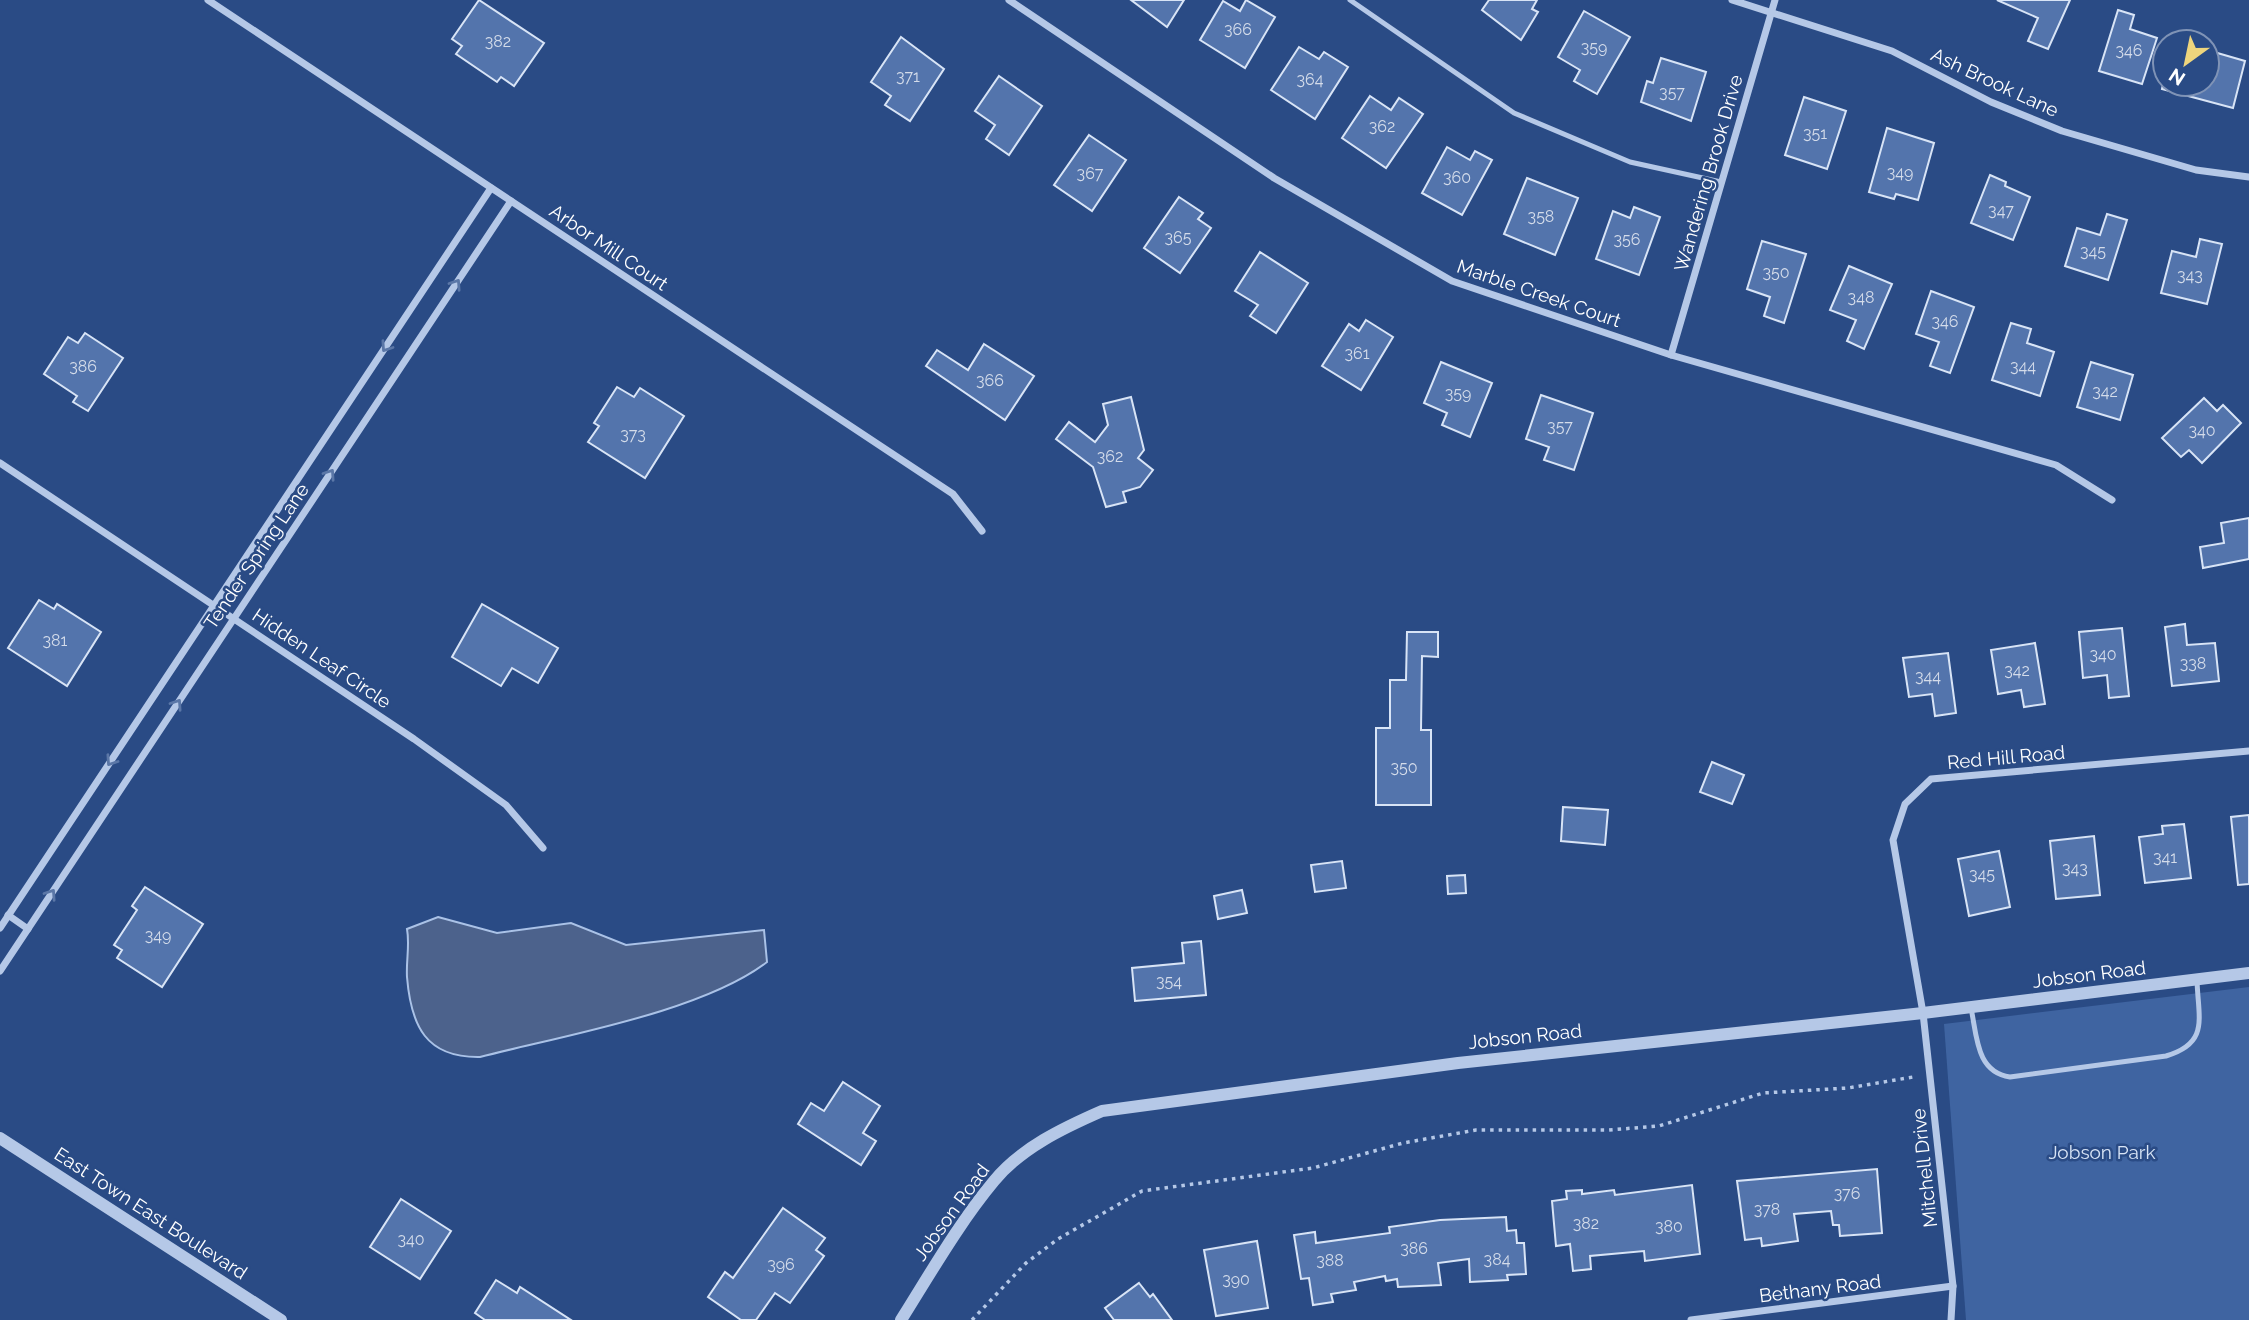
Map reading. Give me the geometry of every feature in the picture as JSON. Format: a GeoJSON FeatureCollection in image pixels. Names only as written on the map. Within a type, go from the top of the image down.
{"type":"FeatureCollection","features":[{"type":"Feature","properties":{"kind":"street","name":"Arbor Mill Court"},"geometry":{"type":"LineString","coordinates":[[208,0],[953,494],[982,531]]}},
{"type":"Feature","properties":{"kind":"street","name":"Marble Creek Court"},"geometry":{"type":"LineString","coordinates":[[1009,0],[1274,178],[1452,281],[1671,355],[2056,465],[2112,500]]}},
{"type":"Feature","properties":{"kind":"street","name":"Ash Brook Lane"},"geometry":{"type":"LineString","coordinates":[[1732,0],[1892,51],[1991,102],[2074,135],[2196,170],[2249,177]]}},
{"type":"Feature","properties":{"kind":"street","name":"Wandering Brook Drive"},"geometry":{"type":"LineString","coordinates":[[1671,355],[1775,0]]}},
{"type":"Feature","properties":{"kind":"street","name":"Tender Spring Lane"},"geometry":{"type":"LineString","coordinates":[[0,928],[491,188]]}},
{"type":"Feature","properties":{"kind":"street","name":"Tender Spring Lane"},"geometry":{"type":"LineString","coordinates":[[0,971],[511,201]]}},
{"type":"Feature","properties":{"kind":"street","name":"Hidden Leaf Circle"},"geometry":{"type":"LineString","coordinates":[[0,464],[215,604],[506,805],[543,848]]}},
{"type":"Feature","properties":{"kind":"street","name":"Red Hill Road"},"geometry":{"type":"LineString","coordinates":[[1923,1013],[1893,840],[1905,804],[1931,779],[2249,751]]}},
{"type":"Feature","properties":{"kind":"street"},"geometry":{"type":"LineString","coordinates":[[8,915],[28,929]]}},
{"type":"Feature","properties":{"kind":"street","name":"Jobson Road"},"geometry":{"type":"LineString","coordinates":[[901,1320],[995,1180],[1028,1151],[1065,1127],[1102,1111],[1458,1063],[1923,1013],[2249,973]]}},
{"type":"Feature","properties":{"kind":"street","name":"Mitchell Drive"},"geometry":{"type":"LineString","coordinates":[[1923,1013],[1953,1286],[1951,1320]]}},
{"type":"Feature","properties":{"kind":"street","name":"East Town East Boulevard"},"geometry":{"type":"LineString","coordinates":[[0,1138],[281,1320]]}},
{"type":"Feature","properties":{"kind":"street","name":"Bethany Road"},"geometry":{"type":"LineString","coordinates":[[1691,1320],[1953,1286]]}},
{"type":"Feature","properties":{"kind":"lane"},"geometry":{"type":"LineString","coordinates":[[1350,0],[1514,113],[1630,162],[1721,181]]}},
{"type":"Feature","properties":{"kind":"lane"},"geometry":{"type":"LineString","coordinates":[[1971,1007],[1982,1060],[1999,1076],[2010,1077],[2166,1056],[2183,1051],[2193,1044],[2197,1035],[2197,980]]}},
{"type":"Feature","properties":{"kind":"path"},"geometry":{"type":"LineString","coordinates":[[972,1320],[1026,1263],[1058,1239],[1142,1191],[1313,1168],[1403,1143],[1476,1130],[1609,1130],[1659,1126],[1763,1093],[1848,1088],[1913,1077]]}},
{"type":"Feature","properties":{"kind":"green space","name":"Jobson Park"},"geometry":{"type":"Polygon","coordinates":[[[2249,987],[2249,1320],[1966,1320],[1944,1024],[2249,987]]]}},
{"type":"Feature","properties":{"kind":"shaded area"},"geometry":{"type":"Polygon","coordinates":[[[438,917],[497,933],[571,923],[626,945],[764,930],[767,962],[739,980],[669,1008],[589,1031],[480,1057],[462,1056],[446,1052],[425,1036],[412,1010],[409,995],[407,929],[438,917]]]}},
{"type":"Feature","properties":{"kind":"building"},"geometry":{"type":"Polygon","coordinates":[[[479,0],[544,43],[514,86],[501,77],[497,82],[456,54],[462,46],[452,39],[479,0]]]}},
{"type":"Feature","properties":{"kind":"building"},"geometry":{"type":"Polygon","coordinates":[[[1131,0],[1184,0],[1167,27],[1131,0]]]}},
{"type":"Feature","properties":{"kind":"building"},"geometry":{"type":"Polygon","coordinates":[[[1246,0],[1275,17],[1245,68],[1200,40],[1223,1],[1240,11],[1246,0]]]}},
{"type":"Feature","properties":{"kind":"building"},"geometry":{"type":"Polygon","coordinates":[[[1489,0],[1537,0],[1532,9],[1538,12],[1521,40],[1482,10],[1489,0]]]}},
{"type":"Feature","properties":{"kind":"building"},"geometry":{"type":"Polygon","coordinates":[[[1997,0],[2070,0],[2048,49],[2028,41],[2038,18],[1997,0]]]}},
{"type":"Feature","properties":{"kind":"building"},"geometry":{"type":"Polygon","coordinates":[[[2118,10],[2134,15],[2130,29],[2151,36],[2151,56],[2142,84],[2099,71],[2118,10]]]}},
{"type":"Feature","properties":{"kind":"building"},"geometry":{"type":"Polygon","coordinates":[[[1584,11],[1630,37],[1597,94],[1574,81],[1580,70],[1558,57],[1584,11]]]}},
{"type":"Feature","properties":{"kind":"building"},"geometry":{"type":"Polygon","coordinates":[[[901,37],[944,69],[910,121],[885,105],[891,96],[871,82],[901,37]]]}},
{"type":"Feature","properties":{"kind":"building"},"geometry":{"type":"Polygon","coordinates":[[[1299,47],[1319,59],[1324,52],[1348,67],[1315,119],[1271,90],[1299,47]]]}},
{"type":"Feature","properties":{"kind":"building"},"geometry":{"type":"Polygon","coordinates":[[[2221,54],[2245,61],[2233,108],[2196,98],[2221,98],[2221,54]]]}},
{"type":"Feature","properties":{"kind":"building"},"geometry":{"type":"Polygon","coordinates":[[[1661,58],[1706,72],[1691,121],[1641,102],[1647,81],[1653,83],[1661,58]]]}},
{"type":"Feature","properties":{"kind":"building"},"geometry":{"type":"Polygon","coordinates":[[[999,76],[1042,106],[1009,155],[986,139],[995,125],[975,111],[999,76]]]}},
{"type":"Feature","properties":{"kind":"building"},"geometry":{"type":"Polygon","coordinates":[[[1370,96],[1391,110],[1399,98],[1423,114],[1386,168],[1342,138],[1370,96]]]}},
{"type":"Feature","properties":{"kind":"building"},"geometry":{"type":"Polygon","coordinates":[[[1804,97],[1846,111],[1827,169],[1785,155],[1804,97]]]}},
{"type":"Feature","properties":{"kind":"building"},"geometry":{"type":"Polygon","coordinates":[[[1887,128],[1934,143],[1918,200],[1896,194],[1894,199],[1869,192],[1887,128]]]}},
{"type":"Feature","properties":{"kind":"building"},"geometry":{"type":"Polygon","coordinates":[[[1089,135],[1126,160],[1092,211],[1054,185],[1089,135]]]}},
{"type":"Feature","properties":{"kind":"building"},"geometry":{"type":"Polygon","coordinates":[[[1447,147],[1470,160],[1475,151],[1492,160],[1462,215],[1422,193],[1447,147]]]}},
{"type":"Feature","properties":{"kind":"building"},"geometry":{"type":"Polygon","coordinates":[[[1990,175],[2006,182],[2005,186],[2030,197],[2013,240],[1971,223],[1990,175]]]}},
{"type":"Feature","properties":{"kind":"building"},"geometry":{"type":"Polygon","coordinates":[[[1527,178],[1578,198],[1555,255],[1504,234],[1527,178]]]}},
{"type":"Feature","properties":{"kind":"building"},"geometry":{"type":"Polygon","coordinates":[[[1179,197],[1203,213],[1198,219],[1211,228],[1180,273],[1144,248],[1179,197]]]}},
{"type":"Feature","properties":{"kind":"building"},"geometry":{"type":"Polygon","coordinates":[[[1634,207],[1660,217],[1639,275],[1596,259],[1613,211],[1630,218],[1634,207]]]}},
{"type":"Feature","properties":{"kind":"building"},"geometry":{"type":"Polygon","coordinates":[[[2107,214],[2127,220],[2108,280],[2065,266],[2077,228],[2100,235],[2107,214]]]}},
{"type":"Feature","properties":{"kind":"building"},"geometry":{"type":"Polygon","coordinates":[[[2200,239],[2222,244],[2207,304],[2161,293],[2172,251],[2196,257],[2200,239]]]}},
{"type":"Feature","properties":{"kind":"building"},"geometry":{"type":"Polygon","coordinates":[[[1762,241],[1806,254],[1784,323],[1764,316],[1770,297],[1747,289],[1762,241]]]}},
{"type":"Feature","properties":{"kind":"building"},"geometry":{"type":"Polygon","coordinates":[[[1260,252],[1308,283],[1276,333],[1250,316],[1258,305],[1235,291],[1260,252]]]}},
{"type":"Feature","properties":{"kind":"building"},"geometry":{"type":"Polygon","coordinates":[[[1849,266],[1892,284],[1864,349],[1847,341],[1856,320],[1830,310],[1849,266]]]}},
{"type":"Feature","properties":{"kind":"building"},"geometry":{"type":"Polygon","coordinates":[[[1931,291],[1974,307],[1950,373],[1930,366],[1939,342],[1916,334],[1931,291]]]}},
{"type":"Feature","properties":{"kind":"building"},"geometry":{"type":"Polygon","coordinates":[[[1366,320],[1393,337],[1361,390],[1322,366],[1349,324],[1359,331],[1366,320]]]}},
{"type":"Feature","properties":{"kind":"building"},"geometry":{"type":"Polygon","coordinates":[[[2011,323],[2031,329],[2027,343],[2054,352],[2040,396],[1992,380],[2011,323]]]}},
{"type":"Feature","properties":{"kind":"building"},"geometry":{"type":"Polygon","coordinates":[[[85,333],[123,358],[88,411],[73,402],[77,396],[44,374],[68,337],[78,343],[85,333]]]}},
{"type":"Feature","properties":{"kind":"building"},"geometry":{"type":"Polygon","coordinates":[[[984,344],[1034,376],[1005,420],[926,366],[937,350],[968,370],[984,344]]]}},
{"type":"Feature","properties":{"kind":"building"},"geometry":{"type":"Polygon","coordinates":[[[1441,362],[1492,383],[1470,437],[1442,425],[1447,413],[1424,403],[1441,362]]]}},
{"type":"Feature","properties":{"kind":"building"},"geometry":{"type":"Polygon","coordinates":[[[2091,362],[2133,375],[2120,420],[2077,407],[2091,362]]]}},
{"type":"Feature","properties":{"kind":"building"},"geometry":{"type":"Polygon","coordinates":[[[617,387],[634,397],[640,388],[684,416],[645,478],[588,442],[599,426],[594,423],[617,387]]]}},
{"type":"Feature","properties":{"kind":"building"},"geometry":{"type":"Polygon","coordinates":[[[1541,395],[1593,413],[1574,470],[1544,460],[1549,447],[1526,439],[1541,395]]]}},
{"type":"Feature","properties":{"kind":"building"},"geometry":{"type":"Polygon","coordinates":[[[1131,397],[1144,450],[1138,458],[1153,470],[1140,487],[1123,492],[1126,502],[1106,507],[1093,467],[1056,439],[1069,422],[1095,442],[1108,425],[1103,404],[1131,397]]]}},
{"type":"Feature","properties":{"kind":"building"},"geometry":{"type":"Polygon","coordinates":[[[2204,398],[2217,411],[2223,405],[2241,423],[2202,463],[2189,450],[2181,457],[2162,438],[2204,398]]]}},
{"type":"Feature","properties":{"kind":"building"},"geometry":{"type":"Polygon","coordinates":[[[2249,518],[2249,559],[2203,568],[2200,547],[2224,543],[2221,523],[2249,518]]]}},
{"type":"Feature","properties":{"kind":"building"},"geometry":{"type":"Polygon","coordinates":[[[39,600],[54,609],[57,604],[101,632],[67,686],[8,648],[39,600]]]}},
{"type":"Feature","properties":{"kind":"building"},"geometry":{"type":"Polygon","coordinates":[[[482,604],[558,648],[538,683],[512,668],[501,686],[452,657],[482,604]]]}},
{"type":"Feature","properties":{"kind":"building"},"geometry":{"type":"Polygon","coordinates":[[[2185,624],[2187,645],[2215,643],[2219,681],[2172,686],[2165,627],[2185,624]]]}},
{"type":"Feature","properties":{"kind":"building"},"geometry":{"type":"Polygon","coordinates":[[[2122,628],[2129,696],[2109,698],[2107,675],[2083,678],[2079,632],[2122,628]]]}},
{"type":"Feature","properties":{"kind":"building"},"geometry":{"type":"Polygon","coordinates":[[[1407,632],[1438,632],[1438,657],[1422,656],[1421,730],[1431,730],[1431,805],[1376,805],[1376,728],[1390,728],[1390,680],[1406,680],[1407,632]]]}},
{"type":"Feature","properties":{"kind":"building"},"geometry":{"type":"Polygon","coordinates":[[[2035,643],[2045,704],[2024,707],[2021,690],[1998,694],[1991,650],[2035,643]]]}},
{"type":"Feature","properties":{"kind":"building"},"geometry":{"type":"Polygon","coordinates":[[[1948,653],[1956,713],[1935,716],[1932,694],[1909,697],[1903,658],[1948,653]]]}},
{"type":"Feature","properties":{"kind":"building"},"geometry":{"type":"Polygon","coordinates":[[[1712,762],[1744,775],[1732,804],[1700,792],[1712,762]]]}},
{"type":"Feature","properties":{"kind":"building"},"geometry":{"type":"Polygon","coordinates":[[[1563,807],[1608,810],[1605,845],[1561,841],[1563,807]]]}},
{"type":"Feature","properties":{"kind":"building"},"geometry":{"type":"Polygon","coordinates":[[[2249,815],[2249,884],[2238,885],[2231,817],[2249,815]]]}},
{"type":"Feature","properties":{"kind":"building"},"geometry":{"type":"Polygon","coordinates":[[[2184,824],[2191,878],[2145,883],[2139,837],[2163,834],[2162,826],[2184,824]]]}},
{"type":"Feature","properties":{"kind":"building"},"geometry":{"type":"Polygon","coordinates":[[[2094,836],[2100,895],[2056,899],[2050,841],[2094,836]]]}},
{"type":"Feature","properties":{"kind":"building"},"geometry":{"type":"Polygon","coordinates":[[[1999,851],[2010,907],[1969,916],[1958,859],[1999,851]]]}},
{"type":"Feature","properties":{"kind":"building"},"geometry":{"type":"Polygon","coordinates":[[[1342,861],[1346,888],[1315,892],[1311,865],[1342,861]]]}},
{"type":"Feature","properties":{"kind":"building"},"geometry":{"type":"Polygon","coordinates":[[[1465,875],[1466,893],[1448,894],[1447,876],[1465,875]]]}},
{"type":"Feature","properties":{"kind":"building"},"geometry":{"type":"Polygon","coordinates":[[[145,887],[203,924],[162,987],[117,958],[122,950],[114,945],[137,910],[132,906],[145,887]]]}},
{"type":"Feature","properties":{"kind":"building"},"geometry":{"type":"Polygon","coordinates":[[[1242,890],[1247,913],[1218,919],[1214,896],[1242,890]]]}},
{"type":"Feature","properties":{"kind":"building"},"geometry":{"type":"Polygon","coordinates":[[[1201,941],[1206,995],[1135,1001],[1132,968],[1184,963],[1182,943],[1201,941]]]}},
{"type":"Feature","properties":{"kind":"building"},"geometry":{"type":"Polygon","coordinates":[[[843,1082],[880,1106],[863,1133],[876,1141],[861,1165],[798,1124],[811,1103],[824,1111],[843,1082]]]}},
{"type":"Feature","properties":{"kind":"building"},"geometry":{"type":"Polygon","coordinates":[[[1877,1169],[1882,1233],[1840,1236],[1839,1225],[1833,1225],[1831,1211],[1794,1214],[1798,1241],[1762,1246],[1761,1238],[1745,1240],[1737,1181],[1877,1169]]]}},
{"type":"Feature","properties":{"kind":"building"},"geometry":{"type":"Polygon","coordinates":[[[1692,1185],[1700,1254],[1645,1261],[1644,1251],[1590,1256],[1591,1269],[1573,1271],[1570,1244],[1556,1246],[1552,1201],[1567,1199],[1566,1191],[1582,1190],[1582,1194],[1614,1190],[1615,1195],[1692,1185]]]}},
{"type":"Feature","properties":{"kind":"building"},"geometry":{"type":"Polygon","coordinates":[[[401,1199],[451,1231],[420,1279],[370,1247],[401,1199]]]}},
{"type":"Feature","properties":{"kind":"building"},"geometry":{"type":"Polygon","coordinates":[[[783,1208],[825,1238],[816,1250],[824,1256],[790,1303],[775,1293],[756,1320],[741,1320],[708,1297],[725,1272],[733,1278],[783,1208]]]}},
{"type":"Feature","properties":{"kind":"building"},"geometry":{"type":"Polygon","coordinates":[[[1506,1217],[1507,1231],[1516,1230],[1517,1243],[1524,1243],[1526,1274],[1507,1275],[1508,1280],[1470,1282],[1469,1259],[1438,1263],[1441,1285],[1398,1287],[1397,1279],[1386,1281],[1385,1276],[1354,1282],[1356,1290],[1331,1294],[1333,1302],[1313,1305],[1309,1278],[1301,1279],[1294,1235],[1315,1232],[1316,1243],[1390,1233],[1389,1227],[1440,1220],[1506,1217]]]}},
{"type":"Feature","properties":{"kind":"building"},"geometry":{"type":"Polygon","coordinates":[[[1257,1241],[1268,1308],[1216,1316],[1204,1250],[1257,1241]]]}},
{"type":"Feature","properties":{"kind":"building"},"geometry":{"type":"Polygon","coordinates":[[[496,1280],[517,1293],[520,1287],[571,1320],[485,1320],[475,1313],[496,1280]]]}},
{"type":"Feature","properties":{"kind":"building"},"geometry":{"type":"Polygon","coordinates":[[[1139,1283],[1150,1297],[1153,1294],[1172,1320],[1114,1320],[1105,1308],[1139,1283]]]}}]}
